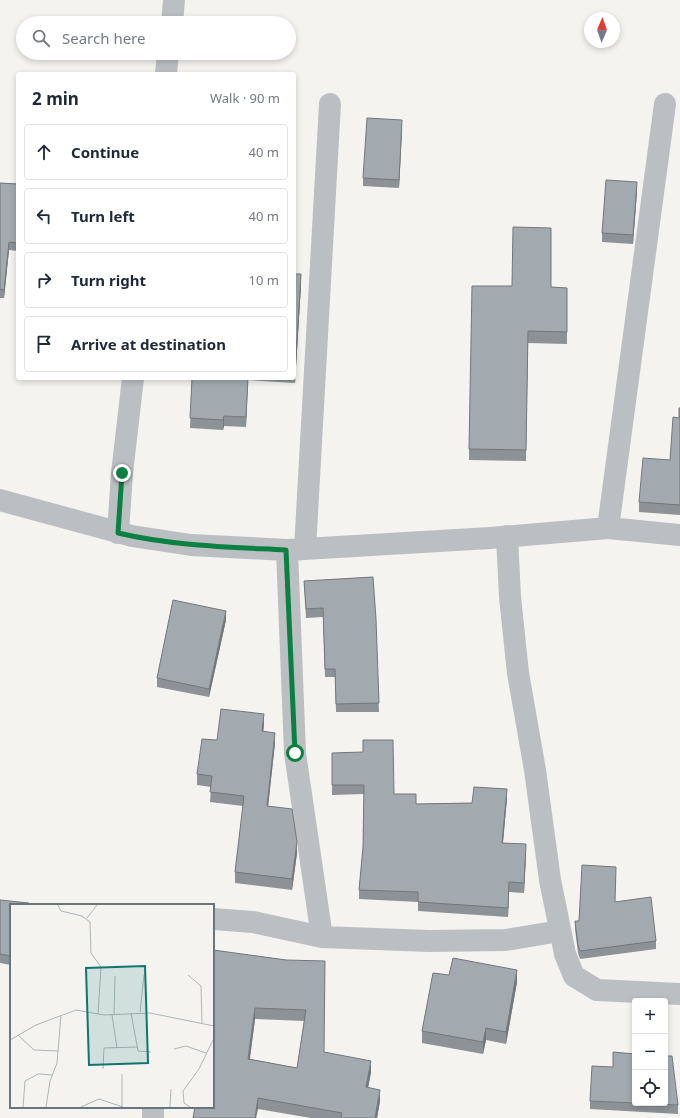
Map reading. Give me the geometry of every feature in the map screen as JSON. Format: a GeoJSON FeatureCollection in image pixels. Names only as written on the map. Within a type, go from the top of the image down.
{"type":"FeatureCollection","features":[{"type":"Feature","properties":{"kind":"street"},"geometry":{"type":"LineString","coordinates":[[173,16],[174,0]]}},
{"type":"Feature","properties":{"kind":"street"},"geometry":{"type":"LineString","coordinates":[[166,72],[167,60]]}},
{"type":"Feature","properties":{"kind":"street"},"geometry":{"type":"LineString","coordinates":[[322,937],[295,753],[296,549],[330,104]]}},
{"type":"Feature","properties":{"kind":"street"},"geometry":{"type":"LineString","coordinates":[[608,528],[665,104]]}},
{"type":"Feature","properties":{"kind":"street"},"geometry":{"type":"LineString","coordinates":[[118,533],[122,473],[133,380]]}},
{"type":"Feature","properties":{"kind":"street"},"geometry":{"type":"LineString","coordinates":[[0,500],[118,533],[191,545],[296,549],[608,528],[680,535]]}},
{"type":"Feature","properties":{"kind":"street"},"geometry":{"type":"LineString","coordinates":[[507,536],[510,597],[518,673],[535,770],[550,880],[565,954],[574,976],[597,990],[680,994]]}},
{"type":"Feature","properties":{"kind":"street"},"geometry":{"type":"LineString","coordinates":[[214,919],[253,922],[322,937],[429,941],[506,940],[560,931]]}},
{"type":"Feature","properties":{"kind":"building"},"geometry":{"type":"Polygon","coordinates":[[[367,118],[402,120],[399,180],[363,178],[367,118]]]}},
{"type":"Feature","properties":{"kind":"building"},"geometry":{"type":"Polygon","coordinates":[[[606,180],[637,182],[633,235],[602,233],[606,180]]]}},
{"type":"Feature","properties":{"kind":"building"},"geometry":{"type":"Polygon","coordinates":[[[0,183],[16,184],[16,243],[9,242],[4,290],[0,289],[0,183]]]}},
{"type":"Feature","properties":{"kind":"building"},"geometry":{"type":"Polygon","coordinates":[[[513,227],[551,228],[551,287],[567,288],[567,332],[528,331],[526,450],[469,449],[472,286],[512,286],[513,227]]]}},
{"type":"Feature","properties":{"kind":"building"},"geometry":{"type":"Polygon","coordinates":[[[296,274],[301,274],[296,356],[296,274]]]}},
{"type":"Feature","properties":{"kind":"building"},"geometry":{"type":"Polygon","coordinates":[[[192,380],[248,380],[246,417],[224,416],[223,420],[190,418],[192,380]]]}},
{"type":"Feature","properties":{"kind":"building"},"geometry":{"type":"Polygon","coordinates":[[[679,408],[680,505],[639,502],[643,458],[670,460],[673,417],[679,418],[679,408]]]}},
{"type":"Feature","properties":{"kind":"building"},"geometry":{"type":"Polygon","coordinates":[[[373,577],[379,703],[336,704],[335,669],[325,669],[323,608],[306,609],[304,581],[373,577]]]}},
{"type":"Feature","properties":{"kind":"building"},"geometry":{"type":"Polygon","coordinates":[[[173,600],[226,611],[209,689],[157,678],[173,600]]]}},
{"type":"Feature","properties":{"kind":"building"},"geometry":{"type":"Polygon","coordinates":[[[221,709],[264,714],[262,731],[275,733],[267,806],[292,809],[297,842],[292,879],[235,872],[244,796],[210,792],[212,776],[197,774],[202,739],[217,740],[221,709]]]}},
{"type":"Feature","properties":{"kind":"building"},"geometry":{"type":"Polygon","coordinates":[[[363,740],[393,740],[394,794],[416,794],[416,804],[472,803],[474,787],[507,789],[502,843],[526,844],[524,883],[509,882],[508,908],[418,902],[418,892],[359,890],[363,847],[364,785],[332,785],[332,753],[363,752],[363,740]]]}},
{"type":"Feature","properties":{"kind":"building"},"geometry":{"type":"Polygon","coordinates":[[[582,865],[616,867],[615,902],[651,897],[656,941],[580,951],[575,921],[579,921],[582,865]]]}},
{"type":"Feature","properties":{"kind":"building"},"geometry":{"type":"Polygon","coordinates":[[[0,900],[29,903],[10,904],[10,956],[0,954],[0,900]]]}},
{"type":"Feature","properties":{"kind":"building"},"geometry":{"type":"Polygon","coordinates":[[[214,950],[286,960],[325,961],[324,1052],[371,1061],[366,1087],[380,1090],[375,1118],[341,1118],[342,1113],[258,1098],[255,1118],[193,1118],[195,1108],[214,1108],[214,950]],[[255,1008],[248,1059],[297,1068],[306,1010],[255,1008]]]}},
{"type":"Feature","properties":{"kind":"building"},"geometry":{"type":"Polygon","coordinates":[[[453,958],[517,970],[506,1032],[486,1028],[483,1042],[422,1031],[433,973],[449,975],[453,958]]]}},
{"type":"Feature","properties":{"kind":"building"},"geometry":{"type":"Polygon","coordinates":[[[613,1052],[632,1054],[632,1103],[590,1101],[592,1066],[613,1067],[613,1052]]]}},
{"type":"Feature","properties":{"kind":"building"},"geometry":{"type":"Polygon","coordinates":[[[668,1056],[672,1056],[678,1105],[668,1105],[668,1056]]]}},
{"type":"Feature","properties":{"kind":"route"},"geometry":{"type":"LineString","coordinates":[[122,473],[118,533],[191,545],[286,550],[295,753]]}}]}
